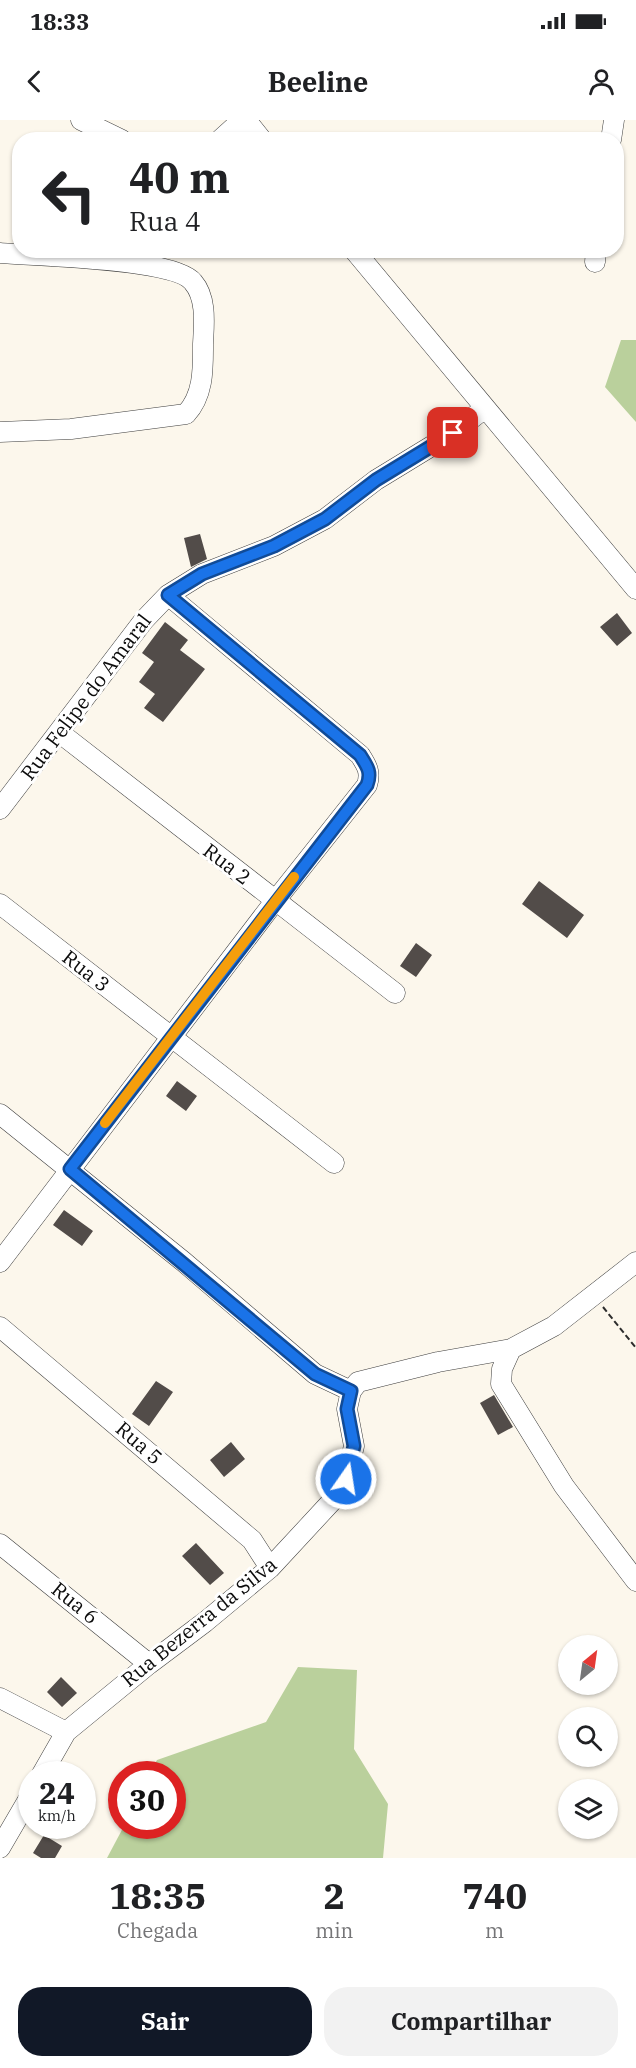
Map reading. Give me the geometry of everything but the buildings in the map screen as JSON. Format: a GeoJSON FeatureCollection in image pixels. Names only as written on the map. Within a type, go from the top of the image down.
{"type":"FeatureCollection","features":[{"type":"Feature","properties":{"kind":"street"},"geometry":{"type":"LineString","coordinates":[[81,120],[106,132]]}},
{"type":"Feature","properties":{"kind":"street"},"geometry":{"type":"LineString","coordinates":[[0,432],[70,429],[179,417],[186,414],[196,401],[202,376],[204,322],[202,300],[189,277],[177,271],[147,264],[67,258]]}},
{"type":"Feature","properties":{"kind":"street"},"geometry":{"type":"LineString","coordinates":[[361,258],[636,589]]}},
{"type":"Feature","properties":{"kind":"street","name":"Rua Felipe do Amaral"},"geometry":{"type":"LineString","coordinates":[[0,809],[144,620],[168,595],[202,574],[274,546],[325,519],[376,480],[453,433],[485,408]]}},
{"type":"Feature","properties":{"kind":"street"},"geometry":{"type":"LineString","coordinates":[[0,1262],[275,901],[367,785],[369,769],[360,755],[168,595]]}},
{"type":"Feature","properties":{"kind":"street","name":"Rua 2"},"geometry":{"type":"LineString","coordinates":[[60,733],[395,993]]}},
{"type":"Feature","properties":{"kind":"street","name":"Rua 3"},"geometry":{"type":"LineString","coordinates":[[0,904],[334,1163]]}},
{"type":"Feature","properties":{"kind":"street"},"geometry":{"type":"LineString","coordinates":[[0,1114],[70,1169],[315,1374],[354,1387],[438,1362],[511,1349],[554,1326],[636,1262]]}},
{"type":"Feature","properties":{"kind":"street","name":"Rua 5"},"geometry":{"type":"LineString","coordinates":[[0,1327],[252,1540],[270,1568]]}},
{"type":"Feature","properties":{"kind":"street"},"geometry":{"type":"LineString","coordinates":[[511,1349],[502,1369],[501,1384],[564,1486],[636,1581]]}},
{"type":"Feature","properties":{"kind":"street","name":"Rua Bezerra da Silva"},"geometry":{"type":"LineString","coordinates":[[49,1761],[66,1732],[149,1664],[206,1622],[270,1568],[333,1500],[346,1479],[354,1446],[347,1409],[354,1387]]}},
{"type":"Feature","properties":{"kind":"street","name":"Rua 6"},"geometry":{"type":"LineString","coordinates":[[0,1544],[149,1664]]}},
{"type":"Feature","properties":{"kind":"street"},"geometry":{"type":"LineString","coordinates":[[0,1698],[66,1732]]}},
{"type":"Feature","properties":{"kind":"street"},"geometry":{"type":"LineString","coordinates":[[0,1848],[18,1817]]}},
{"type":"Feature","properties":{"kind":"path"},"geometry":{"type":"LineString","coordinates":[[594,1295],[636,1348]]}},
{"type":"Feature","properties":{"kind":"green space"},"geometry":{"type":"Polygon","coordinates":[[[621,340],[636,340],[636,422],[605,387],[621,340]]]}},
{"type":"Feature","properties":{"kind":"green space"},"geometry":{"type":"Polygon","coordinates":[[[298,1667],[357,1670],[354,1749],[388,1804],[383,1858],[107,1858],[117,1839],[186,1839],[186,1761],[157,1760],[266,1722],[298,1667]]]}},
{"type":"Feature","properties":{"kind":"slow traffic"},"geometry":{"type":"LineString","coordinates":[[105,1123],[294,877]]}},
{"type":"Feature","properties":{"kind":"route"},"geometry":{"type":"LineString","coordinates":[[346,1479],[354,1446],[347,1409],[351,1391],[315,1374],[70,1169],[275,901],[367,785],[370,776],[369,769],[360,755],[168,595],[202,574],[274,546],[325,519],[376,480],[453,433]]}}]}
